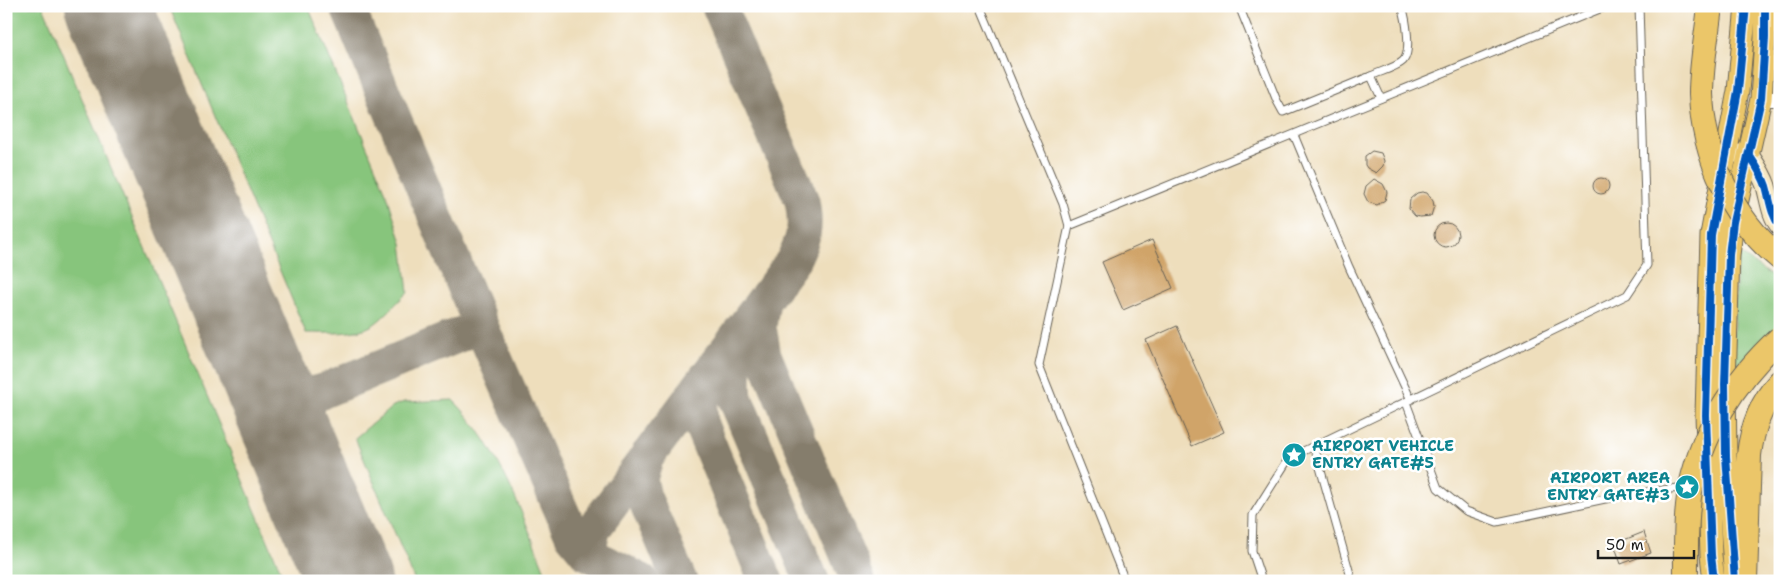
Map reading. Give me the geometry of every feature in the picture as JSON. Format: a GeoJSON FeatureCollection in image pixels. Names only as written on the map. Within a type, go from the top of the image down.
{"type":"FeatureCollection","features":[{"type":"Feature","properties":{"kind":"highway"},"geometry":{"type":"LineString","coordinates":[[1710,6],[1701,92],[1706,135],[1722,182],[1739,213],[1767,248],[1780,258]]}},
{"type":"Feature","properties":{"kind":"highway"},"geometry":{"type":"LineString","coordinates":[[1686,581],[1686,535],[1691,486],[1696,465],[1712,428],[1734,389],[1753,364],[1780,338]]}},
{"type":"Feature","properties":{"kind":"highway"},"geometry":{"type":"LineString","coordinates":[[1745,581],[1751,437],[1759,414],[1772,391],[1780,382]]}},
{"type":"Feature","properties":{"kind":"main road"},"geometry":{"type":"LineString","coordinates":[[1714,581],[1706,415],[1711,235],[1738,91],[1746,6]]}},
{"type":"Feature","properties":{"kind":"main road"},"geometry":{"type":"LineString","coordinates":[[1735,581],[1726,456],[1729,255],[1732,222],[1749,155],[1770,99],[1765,38],[1765,6]]}},
{"type":"Feature","properties":{"kind":"street"},"geometry":{"type":"LineString","coordinates":[[1726,152],[1749,155],[1766,185],[1776,222],[1780,226]]}},
{"type":"Feature","properties":{"kind":"lane"},"geometry":{"type":"LineString","coordinates":[[980,6],[1063,204],[1068,226],[1039,365],[1125,581]]}},
{"type":"Feature","properties":{"kind":"lane"},"geometry":{"type":"LineString","coordinates":[[1239,6],[1283,112],[1371,76],[1403,60],[1407,53],[1407,35],[1402,6]]}},
{"type":"Feature","properties":{"kind":"lane"},"geometry":{"type":"LineString","coordinates":[[1068,226],[1607,6]]}},
{"type":"Feature","properties":{"kind":"lane"},"geometry":{"type":"LineString","coordinates":[[1262,581],[1252,551],[1253,515],[1289,458],[1627,295],[1647,265],[1639,6]]}},
{"type":"Feature","properties":{"kind":"lane"},"geometry":{"type":"LineString","coordinates":[[1371,76],[1381,98]]}},
{"type":"Feature","properties":{"kind":"lane"},"geometry":{"type":"LineString","coordinates":[[1294,135],[1408,401],[1438,488],[1466,511],[1497,522],[1624,495],[1691,486]]}},
{"type":"Feature","properties":{"kind":"lane"},"geometry":{"type":"LineString","coordinates":[[1314,446],[1352,581]]}},
{"type":"Feature","properties":{"kind":"green space"},"geometry":{"type":"Polygon","coordinates":[[[9,6],[43,6],[285,581],[6,581],[6,36],[9,6]]]}},
{"type":"Feature","properties":{"kind":"green space"},"geometry":{"type":"Polygon","coordinates":[[[169,6],[308,6],[387,195],[402,243],[408,292],[373,325],[350,332],[306,333],[169,6]]]}},
{"type":"Feature","properties":{"kind":"green space"},"geometry":{"type":"Polygon","coordinates":[[[1738,252],[1780,282],[1780,332],[1731,369],[1738,252]]]}},
{"type":"Feature","properties":{"kind":"green space"},"geometry":{"type":"Polygon","coordinates":[[[453,400],[470,419],[498,462],[510,485],[549,581],[415,581],[355,438],[393,406],[404,402],[453,400]]]}},
{"type":"Feature","properties":{"kind":"building"},"geometry":{"type":"Polygon","coordinates":[[[1372,151],[1381,153],[1384,161],[1383,166],[1376,173],[1365,165],[1365,156],[1372,151]]]}},
{"type":"Feature","properties":{"kind":"building"},"geometry":{"type":"Polygon","coordinates":[[[1601,178],[1609,186],[1601,194],[1593,186],[1601,178]]]}},
{"type":"Feature","properties":{"kind":"building"},"geometry":{"type":"Polygon","coordinates":[[[1374,179],[1383,184],[1387,192],[1385,200],[1377,205],[1368,202],[1364,194],[1366,186],[1374,179]]]}},
{"type":"Feature","properties":{"kind":"building"},"geometry":{"type":"Polygon","coordinates":[[[1417,193],[1427,193],[1433,201],[1434,206],[1431,216],[1415,216],[1409,209],[1410,199],[1417,193]]]}},
{"type":"Feature","properties":{"kind":"building"},"geometry":{"type":"Polygon","coordinates":[[[1446,223],[1455,226],[1458,235],[1455,244],[1446,247],[1437,244],[1434,235],[1437,226],[1446,223]]]}},
{"type":"Feature","properties":{"kind":"building"},"geometry":{"type":"Polygon","coordinates":[[[1152,240],[1173,288],[1123,310],[1102,262],[1152,240]]]}},
{"type":"Feature","properties":{"kind":"building"},"geometry":{"type":"Polygon","coordinates":[[[1177,326],[1224,432],[1192,446],[1146,340],[1177,326]]]}},
{"type":"Feature","properties":{"kind":"building"},"geometry":{"type":"Polygon","coordinates":[[[1644,532],[1651,553],[1621,564],[1614,544],[1644,532]]]}},
{"type":"Feature","properties":{"kind":"taxiway"},"geometry":{"type":"LineString","coordinates":[[347,6],[481,326],[572,535],[587,553],[642,581]]}},
{"type":"Feature","properties":{"kind":"taxiway"},"geometry":{"type":"LineString","coordinates":[[587,553],[594,528],[792,262],[802,240],[804,226],[802,201],[719,6]]}},
{"type":"Feature","properties":{"kind":"taxiway"},"geometry":{"type":"LineString","coordinates":[[763,301],[759,327],[764,355],[858,581]]}},
{"type":"Feature","properties":{"kind":"taxiway"},"geometry":{"type":"LineString","coordinates":[[294,448],[290,428],[291,420],[299,407],[314,396],[481,326]]}},
{"type":"Feature","properties":{"kind":"taxiway"},"geometry":{"type":"LineString","coordinates":[[741,336],[735,367],[735,398],[812,581]]}},
{"type":"Feature","properties":{"kind":"taxiway"},"geometry":{"type":"LineString","coordinates":[[260,369],[273,387],[286,395],[293,396],[323,391]]}},
{"type":"Feature","properties":{"kind":"taxiway"},"geometry":{"type":"LineString","coordinates":[[707,378],[700,406],[701,425],[766,581]]}},
{"type":"Feature","properties":{"kind":"taxiway"},"geometry":{"type":"LineString","coordinates":[[647,456],[640,479],[644,497],[680,581]]}},
{"type":"Feature","properties":{"kind":"runway"},"geometry":{"type":"LineString","coordinates":[[108,6],[349,581]]}},
{"type":"Feature","properties":{"kind":"cycle path"},"geometry":{"type":"LineString","coordinates":[[1714,581],[1711,555],[1706,415],[1711,235],[1738,91],[1746,6]]}},
{"type":"Feature","properties":{"kind":"cycle path"},"geometry":{"type":"LineString","coordinates":[[1735,581],[1726,456],[1725,384],[1729,255],[1733,222],[1761,99],[1765,6]]}},
{"type":"Feature","properties":{"kind":"cycle path"},"geometry":{"type":"LineString","coordinates":[[1749,155],[1766,186],[1773,212],[1780,226]]}},
{"type":"Feature","properties":{"kind":"place","name":"AIRPORT VEHICLE ENTRY GATE#5"},"geometry":{"type":"Point","coordinates":[1294,455]}},
{"type":"Feature","properties":{"kind":"place","name":"AIRPORT AREA ENTRY GATE#3"},"geometry":{"type":"Point","coordinates":[1687,487]}}]}
